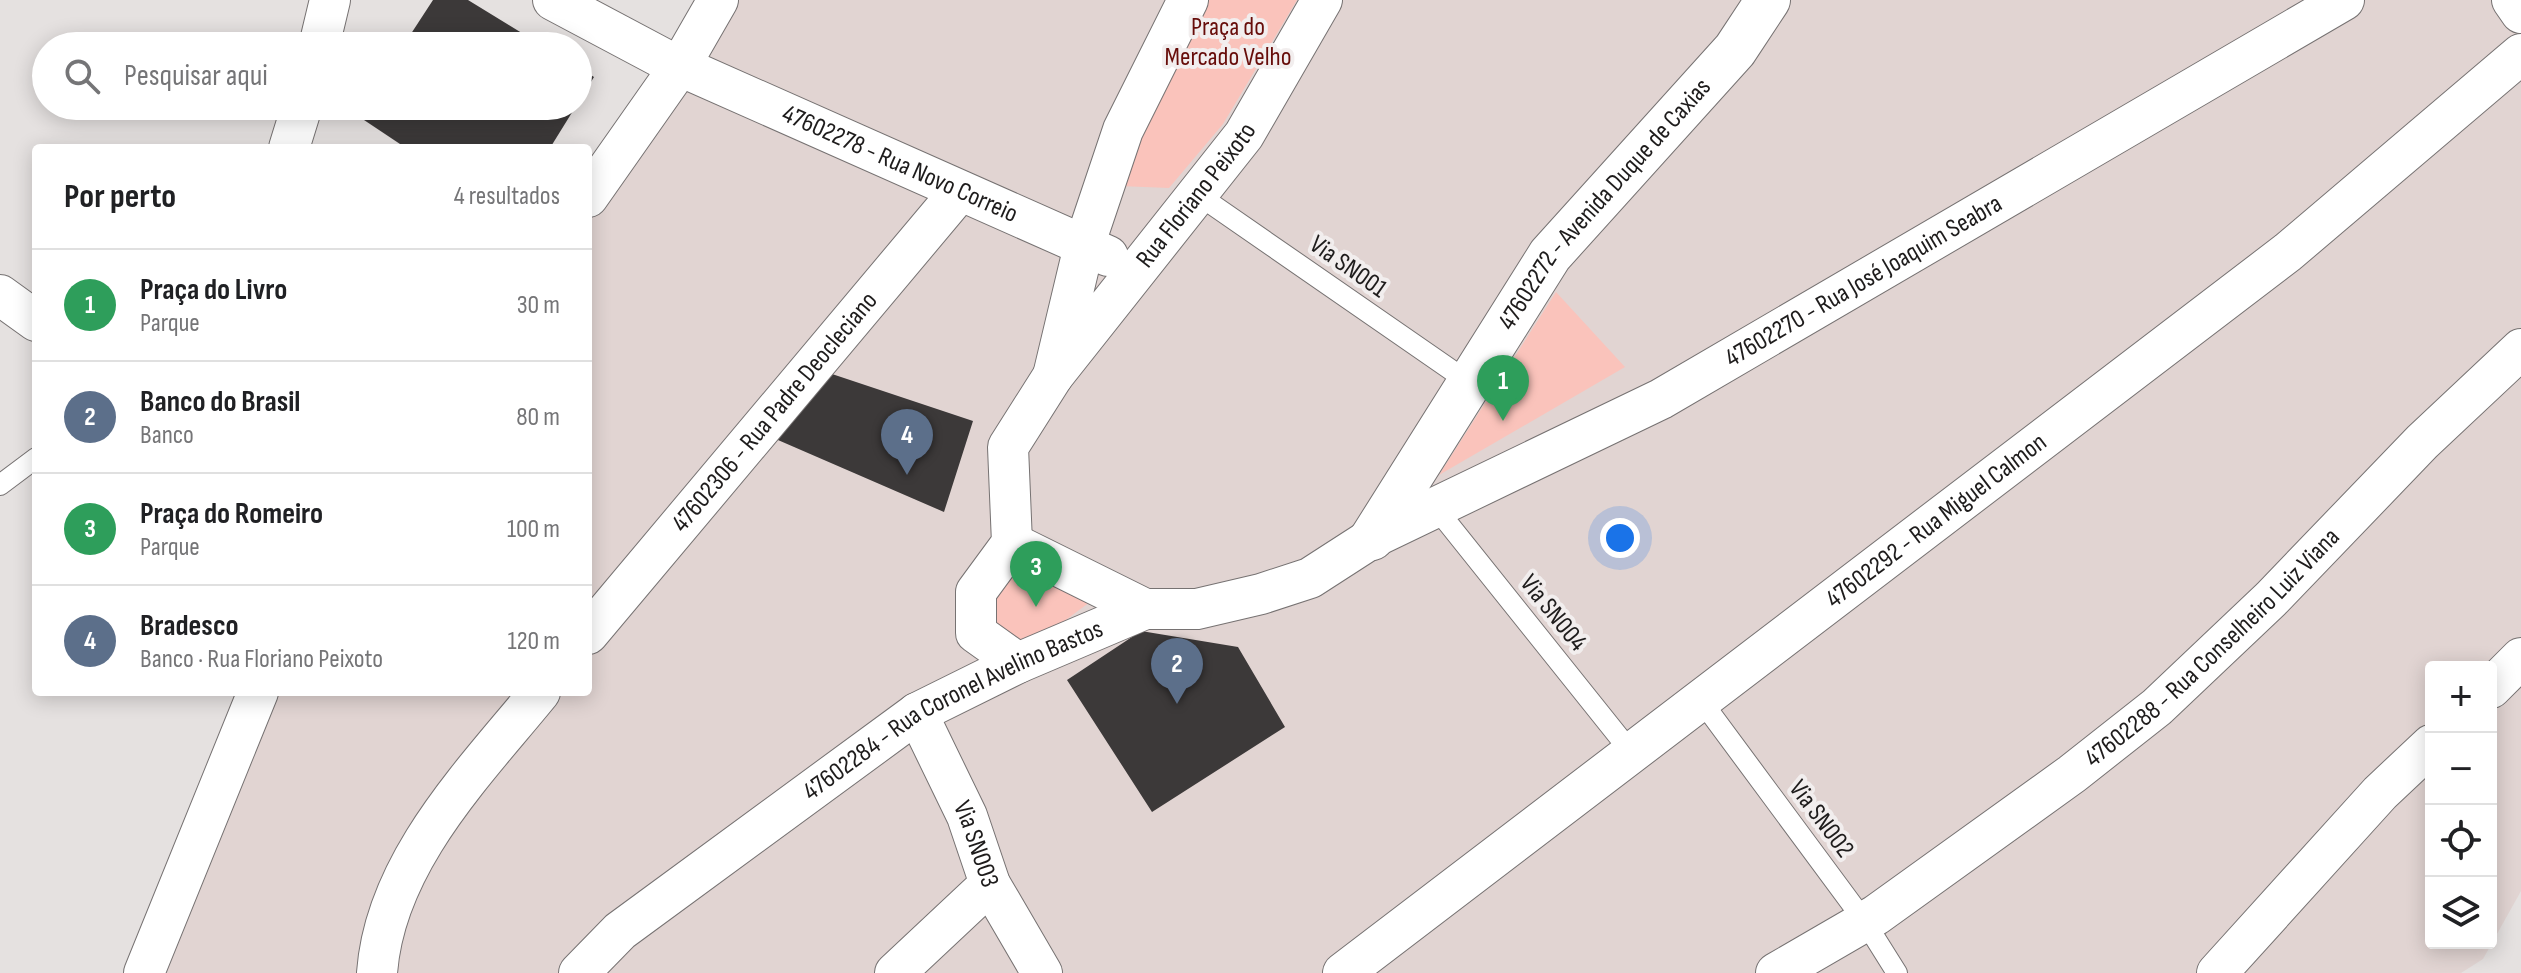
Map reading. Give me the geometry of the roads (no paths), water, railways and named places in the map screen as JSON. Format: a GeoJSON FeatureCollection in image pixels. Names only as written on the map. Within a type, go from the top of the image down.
{"type":"FeatureCollection","features":[{"type":"Feature","properties":{"kind":"street"},"geometry":{"type":"LineString","coordinates":[[322,32],[330,0]]}},
{"type":"Feature","properties":{"kind":"street","name":"47602278 - Rua Novo Correio"},"geometry":{"type":"LineString","coordinates":[[553,0],[672,62],[1138,269]]}},
{"type":"Feature","properties":{"kind":"street"},"geometry":{"type":"LineString","coordinates":[[592,191],[672,62],[698,0]]}},
{"type":"Feature","properties":{"kind":"street"},"geometry":{"type":"LineString","coordinates":[[592,161],[718,0]]}},
{"type":"Feature","properties":{"kind":"street","name":"Rua Floriano Peixoto"},"geometry":{"type":"LineString","coordinates":[[1053,376],[1084,246],[1123,130],[1188,0]]}},
{"type":"Feature","properties":{"kind":"street","name":"Rua Floriano Peixoto"},"geometry":{"type":"LineString","coordinates":[[1012,543],[1008,447],[1053,376],[1244,135],[1322,0]]}},
{"type":"Feature","properties":{"kind":"street","name":"47602272 - Avenida Duque de Caxias"},"geometry":{"type":"LineString","coordinates":[[1372,538],[1550,255],[1735,50],[1768,0]]}},
{"type":"Feature","properties":{"kind":"street","name":"47602270 - Rua José Joaquim Seabra"},"geometry":{"type":"LineString","coordinates":[[1372,538],[1661,399],[2344,0]]}},
{"type":"Feature","properties":{"kind":"street"},"geometry":{"type":"LineString","coordinates":[[2512,0],[2521,13]]}},
{"type":"Feature","properties":{"kind":"street","name":"47602292 - Rua Miguel Calmon"},"geometry":{"type":"LineString","coordinates":[[1343,973],[2288,252],[2521,54]]}},
{"type":"Feature","properties":{"kind":"street"},"geometry":{"type":"LineString","coordinates":[[290,144],[298,120]]}},
{"type":"Feature","properties":{"kind":"street","name":"47602306 - Rua Padre Deocleciano"},"geometry":{"type":"LineString","coordinates":[[592,629],[960,191]]}},
{"type":"Feature","properties":{"kind":"street"},"geometry":{"type":"LineString","coordinates":[[0,295],[32,318]]}},
{"type":"Feature","properties":{"kind":"street","name":"47602288 - Rua Conselheiro Luiz Viana"},"geometry":{"type":"LineString","coordinates":[[1776,973],[1870,919],[2072,774],[2157,707],[2271,599],[2422,442],[2521,349]]}},
{"type":"Feature","properties":{"kind":"street","name":"47602284 - Rua Coronel Avelino Bastos"},"geometry":{"type":"LineString","coordinates":[[579,973],[620,931],[917,713],[1018,663],[1145,609],[1197,609],[1261,594],[1310,578],[1372,538]]}},
{"type":"Feature","properties":{"kind":"street"},"geometry":{"type":"LineString","coordinates":[[1018,663],[976,633],[976,592],[1012,543],[1145,609]]}},
{"type":"Feature","properties":{"kind":"street"},"geometry":{"type":"LineString","coordinates":[[2497,682],[2521,658]]}},
{"type":"Feature","properties":{"kind":"street"},"geometry":{"type":"LineString","coordinates":[[123,973],[235,696]]}},
{"type":"Feature","properties":{"kind":"street"},"geometry":{"type":"LineString","coordinates":[[144,973],[256,696]]}},
{"type":"Feature","properties":{"kind":"street"},"geometry":{"type":"LineString","coordinates":[[377,973],[394,902],[418,850],[463,786],[537,696]]}},
{"type":"Feature","properties":{"kind":"street","name":"Via SN003"},"geometry":{"type":"LineString","coordinates":[[917,713],[967,816],[990,884],[1042,973]]}},
{"type":"Feature","properties":{"kind":"street"},"geometry":{"type":"LineString","coordinates":[[2217,973],[2380,793],[2425,751]]}},
{"type":"Feature","properties":{"kind":"street"},"geometry":{"type":"LineString","coordinates":[[895,973],[990,884]]}},
{"type":"Feature","properties":{"kind":"lane","name":"Via SN001"},"geometry":{"type":"LineString","coordinates":[[1197,194],[1470,383]]}},
{"type":"Feature","properties":{"kind":"lane"},"geometry":{"type":"LineString","coordinates":[[0,485],[32,461]]}},
{"type":"Feature","properties":{"kind":"lane","name":"Via SN004"},"geometry":{"type":"LineString","coordinates":[[1435,507],[1631,752]]}},
{"type":"Feature","properties":{"kind":"lane","name":"Via SN002"},"geometry":{"type":"LineString","coordinates":[[1700,699],[1870,919],[1897,973]]}},
{"type":"Feature","properties":{"kind":"place","name":"Praça do Livro"},"geometry":{"type":"Point","coordinates":[1503,421]}},
{"type":"Feature","properties":{"kind":"place","name":"Bradesco"},"geometry":{"type":"Point","coordinates":[907,475]}},
{"type":"Feature","properties":{"kind":"place","name":"Praça do Romeiro"},"geometry":{"type":"Point","coordinates":[1036,607]}},
{"type":"Feature","properties":{"kind":"place","name":"Banco do Brasil"},"geometry":{"type":"Point","coordinates":[1177,704]}},
{"type":"Feature","properties":{"kind":"park label","name":"Praça do Mercado Velho"},"geometry":{"type":"Point","coordinates":[1228,42]}}]}
